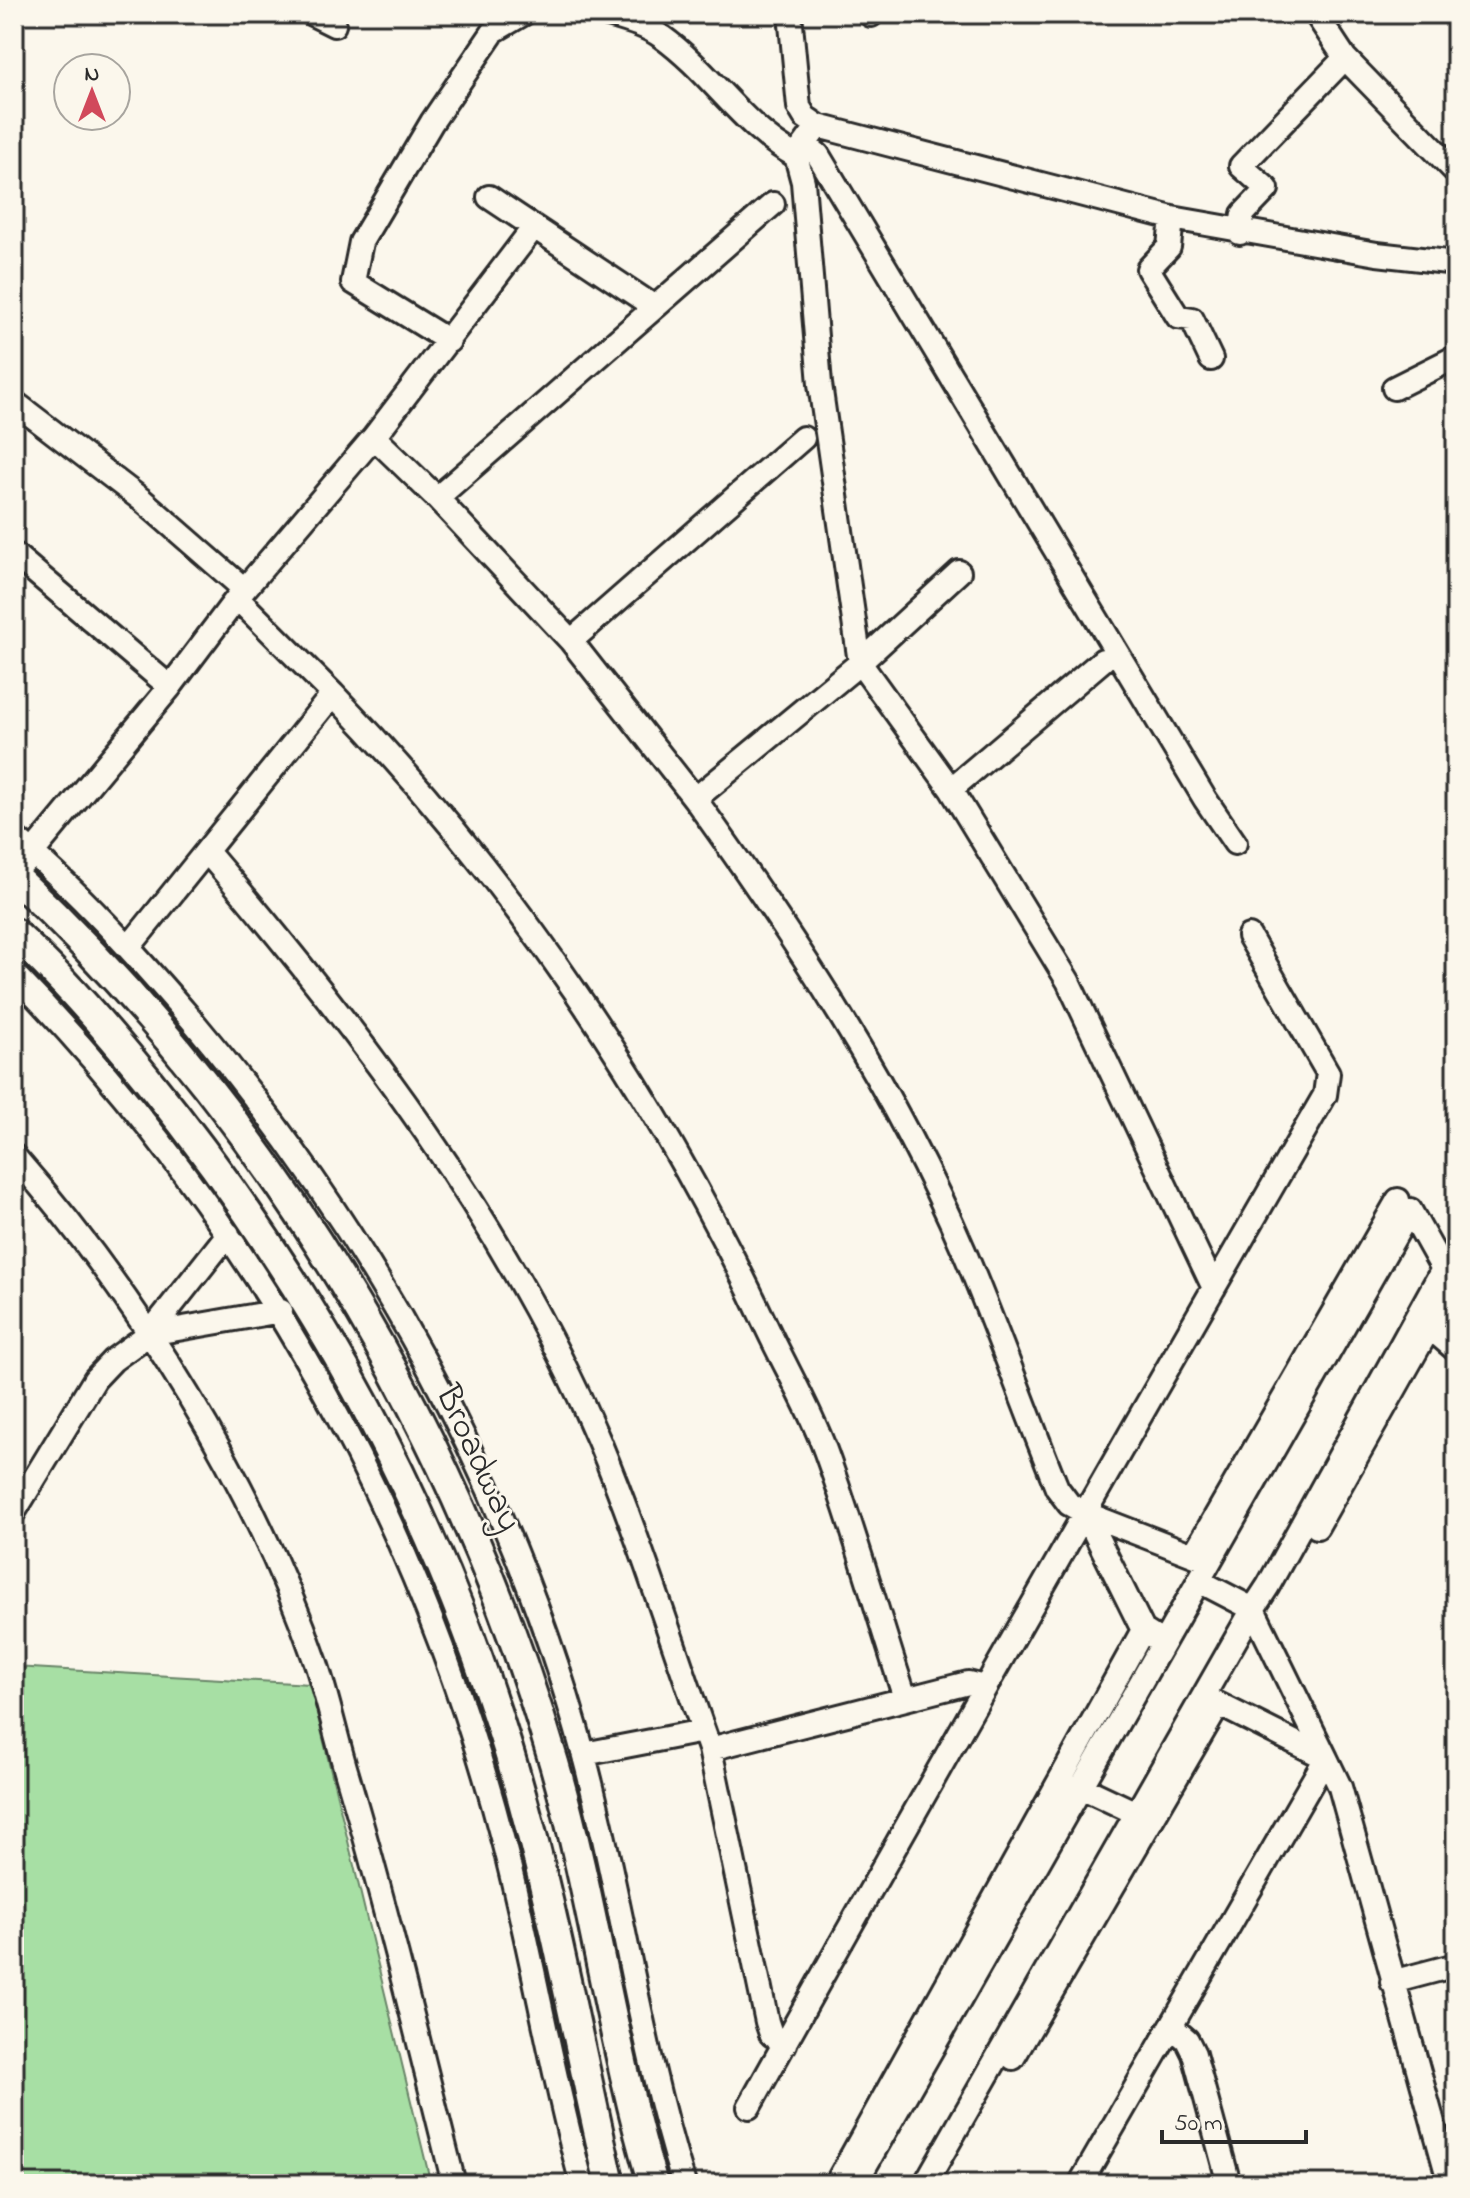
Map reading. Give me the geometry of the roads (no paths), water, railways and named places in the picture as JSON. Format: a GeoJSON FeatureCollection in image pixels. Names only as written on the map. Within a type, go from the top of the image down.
{"type":"FeatureCollection","features":[{"type":"Feature","properties":{"kind":"main road","name":"Broadway"},"geometry":{"type":"LineString","coordinates":[[14,874],[135,999],[224,1109],[331,1261],[426,1432],[497,1595],[555,1767],[653,2184]]}},
{"type":"Feature","properties":{"kind":"main road","name":"Broadway"},"geometry":{"type":"LineString","coordinates":[[14,933],[119,1043],[135,1086],[245,1205],[326,1331],[390,1450],[457,1600],[507,1746],[528,1820],[575,2096],[610,2184]]}},
{"type":"Feature","properties":{"kind":"street"},"geometry":{"type":"LineString","coordinates":[[312,14],[334,25]]}},
{"type":"Feature","properties":{"kind":"street"},"geometry":{"type":"LineString","coordinates":[[449,341],[353,282],[361,242],[432,122],[494,31],[523,14]]}},
{"type":"Feature","properties":{"kind":"street"},"geometry":{"type":"LineString","coordinates":[[605,14],[636,23],[663,37],[773,143],[807,142],[1240,233],[1456,263]]}},
{"type":"Feature","properties":{"kind":"street"},"geometry":{"type":"LineString","coordinates":[[790,14],[799,107],[807,142],[803,182],[820,384],[860,663],[951,789],[1068,981],[1143,1132],[1214,1288]]}},
{"type":"Feature","properties":{"kind":"street"},"geometry":{"type":"LineString","coordinates":[[1316,14],[1345,58],[1456,172]]}},
{"type":"Feature","properties":{"kind":"street"},"geometry":{"type":"LineString","coordinates":[[1240,233],[1243,214],[1267,189],[1241,166],[1345,58]]}},
{"type":"Feature","properties":{"kind":"street"},"geometry":{"type":"LineString","coordinates":[[807,142],[826,168],[1197,785],[1235,843]]}},
{"type":"Feature","properties":{"kind":"street"},"geometry":{"type":"LineString","coordinates":[[489,197],[653,306]]}},
{"type":"Feature","properties":{"kind":"street"},"geometry":{"type":"LineString","coordinates":[[437,498],[773,204]]}},
{"type":"Feature","properties":{"kind":"street"},"geometry":{"type":"LineString","coordinates":[[1172,218],[1169,247],[1148,269],[1178,317],[1192,319],[1211,359]]}},
{"type":"Feature","properties":{"kind":"street"},"geometry":{"type":"LineString","coordinates":[[14,874],[170,687],[240,594],[374,437],[534,227]]}},
{"type":"Feature","properties":{"kind":"street"},"geometry":{"type":"LineString","coordinates":[[1394,388],[1456,357]]}},
{"type":"Feature","properties":{"kind":"street"},"geometry":{"type":"LineString","coordinates":[[14,402],[142,500],[240,594],[398,761],[558,965],[634,1082],[719,1225],[824,1449],[905,1698]]}},
{"type":"Feature","properties":{"kind":"street"},"geometry":{"type":"LineString","coordinates":[[374,437],[437,498],[571,641],[695,799],[787,930],[879,1080],[963,1250],[1057,1488],[1069,1504],[1085,1513],[1201,1566],[1253,1609],[1340,1787],[1392,1982],[1452,2182]]}},
{"type":"Feature","properties":{"kind":"street"},"geometry":{"type":"LineString","coordinates":[[571,641],[803,438]]}},
{"type":"Feature","properties":{"kind":"street"},"geometry":{"type":"LineString","coordinates":[[14,554],[170,687]]}},
{"type":"Feature","properties":{"kind":"street"},"geometry":{"type":"LineString","coordinates":[[695,799],[860,663],[959,572]]}},
{"type":"Feature","properties":{"kind":"street"},"geometry":{"type":"LineString","coordinates":[[951,789],[1103,660]]}},
{"type":"Feature","properties":{"kind":"street"},"geometry":{"type":"LineString","coordinates":[[129,947],[208,853],[333,694]]}},
{"type":"Feature","properties":{"kind":"street"},"geometry":{"type":"LineString","coordinates":[[14,837],[129,947],[237,1073],[325,1193],[402,1321],[455,1421],[536,1611],[584,1754],[657,2082],[684,2184]]}},
{"type":"Feature","properties":{"kind":"street"},"geometry":{"type":"LineString","coordinates":[[208,853],[358,1034],[425,1129],[551,1341],[598,1440],[671,1631],[706,1740],[767,2022],[771,2034],[785,2044]]}},
{"type":"Feature","properties":{"kind":"street"},"geometry":{"type":"LineString","coordinates":[[749,2107],[811,2002],[984,1687],[1102,1489],[1325,1095],[1328,1073],[1249,936]]}},
{"type":"Feature","properties":{"kind":"street"},"geometry":{"type":"LineString","coordinates":[[14,974],[135,1086],[228,1234],[281,1311],[364,1464],[429,1612],[474,1742],[575,2096],[582,2184]]}},
{"type":"Feature","properties":{"kind":"street"},"geometry":{"type":"LineString","coordinates":[[14,1156],[120,1290],[149,1334],[226,1464],[259,1530],[316,1663],[378,1879],[454,2184]]}},
{"type":"Feature","properties":{"kind":"street"},"geometry":{"type":"LineString","coordinates":[[855,2184],[1163,1643],[1201,1566],[1404,1205],[1443,1269],[1253,1609],[1210,1701],[939,2184]]}},
{"type":"Feature","properties":{"kind":"street"},"geometry":{"type":"LineString","coordinates":[[14,1512],[95,1379],[113,1360],[149,1334],[228,1234]]}},
{"type":"Feature","properties":{"kind":"street"},"geometry":{"type":"LineString","coordinates":[[1268,1586],[1281,1591],[1450,1291]]}},
{"type":"Feature","properties":{"kind":"street"},"geometry":{"type":"LineString","coordinates":[[149,1334],[281,1311]]}},
{"type":"Feature","properties":{"kind":"street"},"geometry":{"type":"LineString","coordinates":[[1429,1327],[1456,1350]]}},
{"type":"Feature","properties":{"kind":"street"},"geometry":{"type":"LineString","coordinates":[[426,1432],[455,1421]]}},
{"type":"Feature","properties":{"kind":"street"},"geometry":{"type":"LineString","coordinates":[[364,1464],[390,1450]]}},
{"type":"Feature","properties":{"kind":"street"},"geometry":{"type":"LineString","coordinates":[[1085,1513],[1143,1630],[1163,1643]]}},
{"type":"Feature","properties":{"kind":"street"},"geometry":{"type":"LineString","coordinates":[[836,2184],[1143,1630]]}},
{"type":"Feature","properties":{"kind":"street"},"geometry":{"type":"LineString","coordinates":[[584,1754],[706,1740],[968,1683],[984,1687]]}},
{"type":"Feature","properties":{"kind":"street"},"geometry":{"type":"LineString","coordinates":[[1210,1701],[1326,1758]]}},
{"type":"Feature","properties":{"kind":"street"},"geometry":{"type":"LineString","coordinates":[[925,2184],[1134,1812],[1210,1701]]}},
{"type":"Feature","properties":{"kind":"street"},"geometry":{"type":"LineString","coordinates":[[1080,2184],[1173,2028],[1326,1758]]}},
{"type":"Feature","properties":{"kind":"street"},"geometry":{"type":"LineString","coordinates":[[1079,1786],[1134,1812]]}},
{"type":"Feature","properties":{"kind":"street"},"geometry":{"type":"LineString","coordinates":[[1392,1982],[1456,1965]]}},
{"type":"Feature","properties":{"kind":"street"},"geometry":{"type":"LineString","coordinates":[[1173,2028],[1187,2040],[1194,2054],[1229,2184]]}},
{"type":"Feature","properties":{"kind":"street"},"geometry":{"type":"LineString","coordinates":[[629,2091],[657,2082]]}}]}
